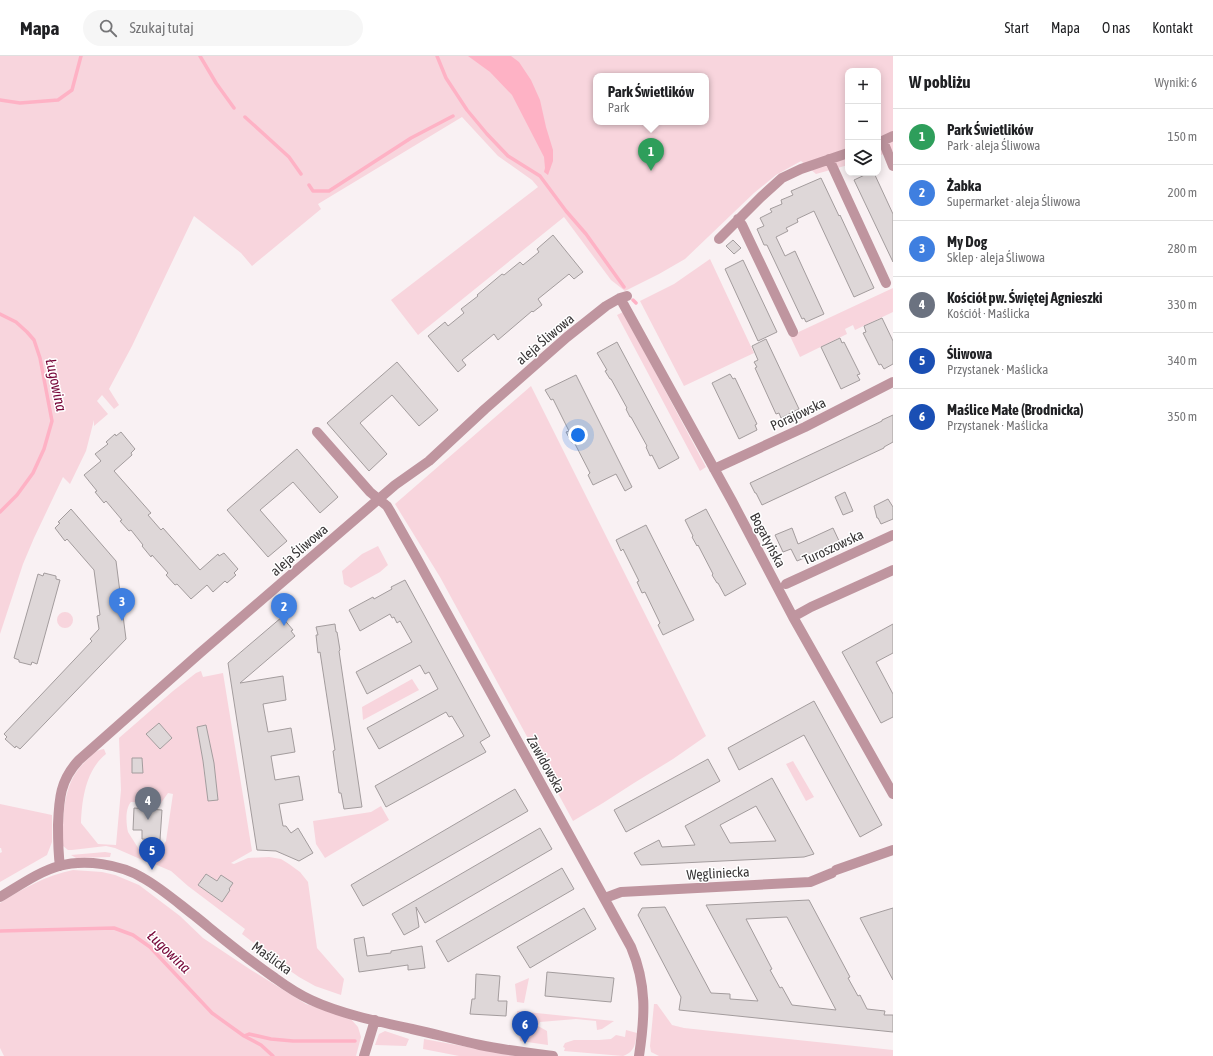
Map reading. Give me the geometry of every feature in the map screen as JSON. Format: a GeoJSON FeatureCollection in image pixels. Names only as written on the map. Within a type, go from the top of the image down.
{"type":"FeatureCollection","features":[{"type":"Feature","properties":{"kind":"street"},"geometry":{"type":"LineString","coordinates":[[881,142],[893,136]]}},
{"type":"Feature","properties":{"kind":"street"},"geometry":{"type":"LineString","coordinates":[[881,144],[893,166]]}},
{"type":"Feature","properties":{"kind":"street"},"geometry":{"type":"LineString","coordinates":[[719,240],[768,189],[782,178],[801,169],[845,154]]}},
{"type":"Feature","properties":{"kind":"street"},"geometry":{"type":"LineString","coordinates":[[829,159],[886,283]]}},
{"type":"Feature","properties":{"kind":"street"},"geometry":{"type":"LineString","coordinates":[[738,219],[792,332]]}},
{"type":"Feature","properties":{"kind":"street","name":"Bogatyńska"},"geometry":{"type":"LineString","coordinates":[[624,297],[793,617],[893,794]]}},
{"type":"Feature","properties":{"kind":"street","name":"aleja Śliwowa"},"geometry":{"type":"LineString","coordinates":[[60,866],[58,847],[60,797],[66,777],[74,765],[206,648],[395,485],[429,461],[444,448],[485,409],[562,341],[606,306],[624,297]]}},
{"type":"Feature","properties":{"kind":"street","name":"Porajowska"},"geometry":{"type":"LineString","coordinates":[[714,469],[805,427],[893,382]]}},
{"type":"Feature","properties":{"kind":"street","name":"Zawidowska"},"geometry":{"type":"LineString","coordinates":[[317,432],[370,492],[387,506],[632,947],[638,962],[644,1009],[639,1056]]}},
{"type":"Feature","properties":{"kind":"street","name":"Turoszowska"},"geometry":{"type":"LineString","coordinates":[[786,584],[893,535]]}},
{"type":"Feature","properties":{"kind":"street"},"geometry":{"type":"LineString","coordinates":[[793,617],[811,607],[893,570]]}},
{"type":"Feature","properties":{"kind":"street","name":"Węgliniecka"},"geometry":{"type":"LineString","coordinates":[[605,898],[621,892],[810,882],[893,850]]}},
{"type":"Feature","properties":{"kind":"street","name":"Maślicka"},"geometry":{"type":"LineString","coordinates":[[0,897],[30,879],[60,866],[78,863],[93,863],[118,868],[142,877],[175,900],[254,963],[291,990],[319,1004],[375,1020],[481,1045],[553,1056]]}},
{"type":"Feature","properties":{"kind":"street"},"geometry":{"type":"LineString","coordinates":[[364,1056],[375,1020]]}},
{"type":"Feature","properties":{"kind":"shaded area"},"geometry":{"type":"Polygon","coordinates":[[[0,56],[893,56],[893,151],[881,155],[881,68],[845,68],[845,166],[816,174],[801,161],[776,175],[754,193],[685,259],[625,291],[611,280],[564,217],[418,335],[391,300],[538,187],[532,180],[498,156],[462,117],[318,204],[321,209],[252,266],[241,253],[194,216],[132,346],[109,389],[119,405],[114,409],[102,395],[97,401],[108,414],[94,426],[94,420],[86,451],[70,484],[63,477],[23,564],[0,634],[0,56]]]}},
{"type":"Feature","properties":{"kind":"shaded area"},"geometry":{"type":"Polygon","coordinates":[[[468,56],[511,56],[519,62],[531,80],[540,100],[553,150],[553,161],[548,175],[544,172],[544,157],[512,95],[490,72],[468,56]]]}},
{"type":"Feature","properties":{"kind":"shaded area"},"geometry":{"type":"Polygon","coordinates":[[[710,259],[754,353],[684,386],[640,301],[674,284],[710,259]]]}},
{"type":"Feature","properties":{"kind":"shaded area"},"geometry":{"type":"Polygon","coordinates":[[[893,288],[893,312],[855,330],[853,325],[845,329],[847,334],[800,357],[790,336],[893,288]]]}},
{"type":"Feature","properties":{"kind":"shaded area"},"geometry":{"type":"Polygon","coordinates":[[[623,312],[706,467],[700,471],[617,315],[623,312]]]}},
{"type":"Feature","properties":{"kind":"shaded area"},"geometry":{"type":"Polygon","coordinates":[[[531,386],[706,736],[673,759],[573,821],[440,577],[395,504],[531,386]]]}},
{"type":"Feature","properties":{"kind":"shaded area"},"geometry":{"type":"Polygon","coordinates":[[[378,546],[388,565],[380,572],[351,588],[344,584],[342,571],[362,554],[378,546]]]}},
{"type":"Feature","properties":{"kind":"shaded area"},"geometry":{"type":"Polygon","coordinates":[[[65,612],[72,617],[73,620],[68,627],[65,628],[58,623],[57,620],[62,613],[65,612]]]}},
{"type":"Feature","properties":{"kind":"shaded area"},"geometry":{"type":"Polygon","coordinates":[[[201,671],[203,677],[223,673],[252,851],[231,863],[234,864],[248,858],[269,857],[281,859],[300,872],[308,882],[317,948],[344,979],[341,995],[315,986],[286,968],[242,934],[245,929],[188,886],[171,871],[152,863],[166,841],[173,794],[168,793],[161,803],[131,802],[129,805],[126,820],[128,832],[147,862],[115,848],[106,846],[68,850],[63,846],[64,810],[73,777],[79,768],[95,752],[104,749],[106,754],[94,768],[86,785],[81,823],[98,844],[116,845],[121,790],[119,738],[196,673],[201,671]],[[159,723],[147,734],[160,749],[172,738],[159,723]],[[206,725],[197,727],[203,762],[213,761],[206,725]],[[214,764],[203,765],[208,801],[218,800],[214,764]],[[206,874],[198,885],[222,902],[230,890],[229,889],[232,883],[221,875],[217,881],[206,874]]]}},
{"type":"Feature","properties":{"kind":"shaded area"},"geometry":{"type":"Polygon","coordinates":[[[412,679],[419,690],[363,720],[362,707],[412,679]]]}},
{"type":"Feature","properties":{"kind":"shaded area"},"geometry":{"type":"Polygon","coordinates":[[[793,761],[814,797],[806,801],[786,764],[793,761]]]}},
{"type":"Feature","properties":{"kind":"shaded area"},"geometry":{"type":"Polygon","coordinates":[[[0,804],[52,815],[52,842],[47,855],[0,882],[0,853],[2,852],[0,848],[0,804]]]}},
{"type":"Feature","properties":{"kind":"shaded area"},"geometry":{"type":"Polygon","coordinates":[[[381,806],[389,820],[325,858],[316,844],[313,821],[371,812],[381,806]]]}},
{"type":"Feature","properties":{"kind":"shaded area"},"geometry":{"type":"Polygon","coordinates":[[[105,852],[111,853],[110,857],[76,858],[71,855],[105,852]]]}},
{"type":"Feature","properties":{"kind":"shaded area"},"geometry":{"type":"Polygon","coordinates":[[[73,870],[102,872],[115,875],[139,885],[180,916],[203,938],[251,970],[306,1004],[349,1017],[358,1027],[361,1037],[356,1056],[4,1056],[0,1048],[0,903],[35,883],[73,870]]]}},
{"type":"Feature","properties":{"kind":"shaded area"},"geometry":{"type":"Polygon","coordinates":[[[529,978],[524,1003],[517,1002],[515,984],[529,978]]]}},
{"type":"Feature","properties":{"kind":"shaded area"},"geometry":{"type":"Polygon","coordinates":[[[654,1004],[657,1004],[672,1025],[684,1028],[893,1050],[893,1056],[659,1056],[651,1052],[650,1046],[654,1004]]]}},
{"type":"Feature","properties":{"kind":"shaded area"},"geometry":{"type":"Polygon","coordinates":[[[517,1011],[614,1021],[602,1029],[597,1030],[596,1021],[576,1019],[540,1022],[538,1026],[547,1031],[548,1045],[520,1041],[517,1011]]]}},
{"type":"Feature","properties":{"kind":"shaded area"},"geometry":{"type":"Polygon","coordinates":[[[626,1030],[637,1033],[632,1050],[623,1056],[564,1051],[565,1048],[563,1047],[565,1043],[574,1040],[611,1039],[616,1035],[625,1037],[626,1030]]]}},
{"type":"Feature","properties":{"kind":"shaded area"},"geometry":{"type":"Polygon","coordinates":[[[385,1031],[409,1039],[406,1046],[375,1045],[379,1034],[385,1031]]]}},
{"type":"Feature","properties":{"kind":"shaded area"},"geometry":{"type":"Polygon","coordinates":[[[424,1039],[517,1056],[459,1056],[423,1049],[424,1039]]]}},
{"type":"Feature","properties":{"kind":"building"},"geometry":{"type":"Polygon","coordinates":[[[863,176],[875,176],[893,214],[893,262],[854,180],[863,176]]]}},
{"type":"Feature","properties":{"kind":"building"},"geometry":{"type":"Polygon","coordinates":[[[821,178],[874,288],[854,297],[814,211],[797,219],[798,222],[786,228],[788,231],[776,237],[785,256],[795,251],[824,314],[806,322],[804,318],[802,319],[767,245],[764,245],[757,229],[764,226],[760,218],[772,212],[770,209],[782,204],[781,200],[793,195],[791,191],[821,178]]]}},
{"type":"Feature","properties":{"kind":"building"},"geometry":{"type":"Polygon","coordinates":[[[553,235],[583,272],[574,279],[569,274],[538,299],[542,305],[533,312],[532,311],[498,340],[494,334],[462,360],[466,365],[458,372],[428,336],[445,322],[448,326],[464,313],[461,309],[478,296],[477,295],[502,274],[504,275],[520,262],[523,265],[539,252],[537,249],[553,235]]]}},
{"type":"Feature","properties":{"kind":"building"},"geometry":{"type":"Polygon","coordinates":[[[733,240],[741,248],[734,254],[726,246],[733,240]]]}},
{"type":"Feature","properties":{"kind":"building"},"geometry":{"type":"Polygon","coordinates":[[[743,260],[777,332],[758,341],[725,269],[743,260]]]}},
{"type":"Feature","properties":{"kind":"building"},"geometry":{"type":"Polygon","coordinates":[[[882,318],[893,341],[893,364],[884,369],[881,364],[879,365],[863,333],[866,332],[864,326],[882,318]]]}},
{"type":"Feature","properties":{"kind":"building"},"geometry":{"type":"Polygon","coordinates":[[[840,338],[842,343],[844,342],[860,374],[857,375],[860,380],[841,389],[821,347],[840,338]]]}},
{"type":"Feature","properties":{"kind":"building"},"geometry":{"type":"Polygon","coordinates":[[[766,339],[799,409],[781,418],[779,413],[776,414],[755,368],[757,367],[754,362],[758,360],[752,346],[766,339]]]}},
{"type":"Feature","properties":{"kind":"building"},"geometry":{"type":"Polygon","coordinates":[[[617,342],[679,458],[659,469],[652,455],[650,456],[646,447],[647,446],[630,417],[626,409],[627,408],[611,379],[605,371],[607,370],[597,353],[617,342]]]}},
{"type":"Feature","properties":{"kind":"building"},"geometry":{"type":"Polygon","coordinates":[[[397,362],[438,410],[419,426],[392,395],[360,423],[387,454],[369,471],[327,423],[397,362]]]}},
{"type":"Feature","properties":{"kind":"building"},"geometry":{"type":"Polygon","coordinates":[[[730,374],[733,379],[735,378],[757,424],[755,425],[757,430],[739,439],[712,383],[730,374]]]}},
{"type":"Feature","properties":{"kind":"building"},"geometry":{"type":"Polygon","coordinates":[[[576,375],[632,487],[625,491],[616,474],[593,485],[588,475],[590,473],[574,442],[572,443],[566,432],[569,431],[553,399],[551,400],[545,390],[576,375]]]}},
{"type":"Feature","properties":{"kind":"building"},"geometry":{"type":"Polygon","coordinates":[[[893,415],[893,442],[884,448],[762,505],[750,483],[893,415]]]}},
{"type":"Feature","properties":{"kind":"building"},"geometry":{"type":"Polygon","coordinates":[[[121,432],[135,449],[131,453],[132,455],[114,471],[151,513],[148,515],[161,530],[163,528],[200,570],[218,554],[219,556],[224,553],[238,569],[234,573],[236,575],[227,583],[225,581],[213,592],[207,585],[191,599],[177,584],[175,585],[166,575],[168,573],[152,555],[151,557],[131,530],[129,531],[120,521],[122,520],[106,501],[104,503],[95,492],[97,491],[84,475],[101,461],[95,454],[108,444],[106,442],[115,434],[116,436],[121,432]]]}},
{"type":"Feature","properties":{"kind":"building"},"geometry":{"type":"Polygon","coordinates":[[[297,449],[338,497],[320,513],[293,482],[260,510],[287,541],[268,557],[227,510],[297,449]]]}},
{"type":"Feature","properties":{"kind":"building"},"geometry":{"type":"Polygon","coordinates":[[[845,492],[853,511],[843,515],[835,497],[845,492]]]}},
{"type":"Feature","properties":{"kind":"building"},"geometry":{"type":"Polygon","coordinates":[[[888,499],[893,507],[893,519],[881,524],[877,518],[874,506],[888,499]]]}},
{"type":"Feature","properties":{"kind":"building"},"geometry":{"type":"Polygon","coordinates":[[[71,509],[116,561],[126,639],[20,749],[16,746],[15,748],[5,739],[7,737],[4,734],[92,641],[90,639],[99,629],[97,616],[100,615],[94,570],[67,539],[65,541],[55,528],[60,523],[58,522],[71,509]]]}},
{"type":"Feature","properties":{"kind":"building"},"geometry":{"type":"Polygon","coordinates":[[[706,509],[746,584],[725,596],[712,575],[713,574],[698,545],[697,546],[692,537],[693,536],[685,520],[706,509]]]}},
{"type":"Feature","properties":{"kind":"building"},"geometry":{"type":"Polygon","coordinates":[[[646,525],[694,620],[663,635],[658,625],[660,623],[645,592],[642,593],[637,582],[639,581],[623,549],[621,551],[616,540],[646,525]]]}},
{"type":"Feature","properties":{"kind":"building"},"geometry":{"type":"Polygon","coordinates":[[[792,528],[798,544],[833,528],[840,543],[797,561],[791,549],[783,552],[775,535],[792,528]]]}},
{"type":"Feature","properties":{"kind":"building"},"geometry":{"type":"Polygon","coordinates":[[[44,573],[56,576],[56,579],[60,580],[37,664],[32,662],[31,665],[19,662],[19,660],[14,658],[38,574],[43,576],[44,573]]]}},
{"type":"Feature","properties":{"kind":"building"},"geometry":{"type":"Polygon","coordinates":[[[405,580],[490,736],[480,742],[486,752],[386,807],[375,786],[464,736],[452,716],[449,717],[446,712],[379,749],[367,728],[438,689],[429,672],[425,674],[420,665],[367,694],[356,672],[412,642],[400,621],[397,623],[394,617],[392,618],[390,614],[360,631],[349,610],[373,597],[374,599],[392,589],[391,587],[405,580]]]}},
{"type":"Feature","properties":{"kind":"building"},"geometry":{"type":"Polygon","coordinates":[[[282,617],[293,630],[291,631],[295,636],[240,683],[283,676],[286,700],[263,704],[268,732],[291,728],[295,752],[271,756],[275,780],[299,776],[303,800],[279,804],[283,826],[286,826],[291,833],[298,828],[313,853],[299,861],[276,851],[257,850],[228,663],[282,617]]]}},
{"type":"Feature","properties":{"kind":"building"},"geometry":{"type":"Polygon","coordinates":[[[335,624],[362,807],[344,809],[341,793],[339,793],[333,751],[335,750],[316,635],[318,635],[316,627],[335,624]]]}},
{"type":"Feature","properties":{"kind":"building"},"geometry":{"type":"Polygon","coordinates":[[[893,624],[893,653],[876,662],[893,694],[893,717],[881,723],[842,652],[893,624]]]}},
{"type":"Feature","properties":{"kind":"building"},"geometry":{"type":"Polygon","coordinates":[[[814,701],[882,825],[860,837],[804,735],[739,770],[728,748],[814,701]]]}},
{"type":"Feature","properties":{"kind":"building"},"geometry":{"type":"Polygon","coordinates":[[[159,723],[172,738],[160,749],[146,734],[159,723]]]}},
{"type":"Feature","properties":{"kind":"building"},"geometry":{"type":"Polygon","coordinates":[[[206,725],[214,763],[218,800],[208,801],[197,727],[206,725]]]}},
{"type":"Feature","properties":{"kind":"building"},"geometry":{"type":"Polygon","coordinates":[[[132,758],[142,758],[143,773],[132,773],[132,758]]]}},
{"type":"Feature","properties":{"kind":"building"},"geometry":{"type":"Polygon","coordinates":[[[708,759],[720,781],[626,832],[614,810],[708,759]]]}},
{"type":"Feature","properties":{"kind":"building"},"geometry":{"type":"Polygon","coordinates":[[[772,778],[814,854],[804,857],[641,865],[634,853],[659,840],[662,847],[695,845],[685,826],[772,778]],[[756,806],[720,825],[730,843],[776,841],[756,806]]]}},
{"type":"Feature","properties":{"kind":"building"},"geometry":{"type":"Polygon","coordinates":[[[515,789],[528,811],[363,906],[351,885],[515,789]]]}},
{"type":"Feature","properties":{"kind":"building"},"geometry":{"type":"Polygon","coordinates":[[[134,808],[162,810],[160,840],[142,839],[142,830],[133,830],[134,808]]]}},
{"type":"Feature","properties":{"kind":"building"},"geometry":{"type":"Polygon","coordinates":[[[540,828],[552,849],[425,923],[416,907],[419,927],[404,935],[392,914],[540,828]]]}},
{"type":"Feature","properties":{"kind":"building"},"geometry":{"type":"Polygon","coordinates":[[[562,868],[574,889],[448,962],[436,941],[562,868]]]}},
{"type":"Feature","properties":{"kind":"building"},"geometry":{"type":"Polygon","coordinates":[[[206,874],[217,881],[221,875],[233,883],[222,902],[198,885],[206,874]]]}},
{"type":"Feature","properties":{"kind":"building"},"geometry":{"type":"Polygon","coordinates":[[[809,900],[850,977],[848,978],[858,996],[860,995],[867,1009],[885,1011],[884,1015],[893,1015],[893,1032],[679,1010],[681,997],[638,915],[642,908],[665,907],[711,993],[730,994],[730,999],[758,1001],[706,905],[809,900]],[[787,917],[746,919],[772,969],[770,970],[792,1005],[836,1010],[787,917]]]}},
{"type":"Feature","properties":{"kind":"building"},"geometry":{"type":"Polygon","coordinates":[[[584,908],[596,929],[530,968],[517,947],[584,908]]]}},
{"type":"Feature","properties":{"kind":"building"},"geometry":{"type":"Polygon","coordinates":[[[893,908],[893,980],[860,918],[893,908]]]}},
{"type":"Feature","properties":{"kind":"building"},"geometry":{"type":"Polygon","coordinates":[[[364,937],[367,956],[391,953],[391,951],[422,946],[425,968],[408,970],[408,965],[359,972],[354,939],[364,937]]]}},
{"type":"Feature","properties":{"kind":"building"},"geometry":{"type":"Polygon","coordinates":[[[547,972],[614,978],[611,1002],[545,996],[547,972]]]}},
{"type":"Feature","properties":{"kind":"building"},"geometry":{"type":"Polygon","coordinates":[[[476,974],[500,976],[498,1001],[507,1001],[506,1016],[470,1014],[472,999],[475,999],[476,974]]]}},
{"type":"Feature","properties":{"kind":"waterway"},"geometry":{"type":"LineString","coordinates":[[0,100],[20,103],[58,100],[72,90],[81,56]]}},
{"type":"Feature","properties":{"kind":"waterway"},"geometry":{"type":"LineString","coordinates":[[200,56],[216,83],[234,108]]}},
{"type":"Feature","properties":{"kind":"waterway"},"geometry":{"type":"LineString","coordinates":[[437,56],[446,78],[467,110],[508,156],[540,176],[566,211],[586,234],[624,287]]}},
{"type":"Feature","properties":{"kind":"waterway"},"geometry":{"type":"LineString","coordinates":[[309,185],[313,191],[329,191],[411,138],[453,116]]}},
{"type":"Feature","properties":{"kind":"waterway"},"geometry":{"type":"LineString","coordinates":[[245,117],[289,157],[301,174]]}},
{"type":"Feature","properties":{"kind":"waterway"},"geometry":{"type":"LineString","coordinates":[[633,300],[636,303]]}},
{"type":"Feature","properties":{"kind":"waterway","name":"Ługowina"},"geometry":{"type":"LineString","coordinates":[[0,314],[16,322],[34,340],[40,358],[52,421],[44,449],[33,473],[17,495],[0,512]]}},
{"type":"Feature","properties":{"kind":"waterway","name":"Ługowina"},"geometry":{"type":"LineString","coordinates":[[0,931],[114,928],[133,935],[150,947],[212,1013],[244,1036],[261,1045],[273,1056]]}},
{"type":"Feature","properties":{"kind":"waterway"},"geometry":{"type":"LineString","coordinates":[[244,1036],[249,1034],[271,1039],[293,1041],[355,1041]]}},
{"type":"Feature","properties":{"kind":"place","name":"Park Świetlików"},"geometry":{"type":"Point","coordinates":[651,171]}},
{"type":"Feature","properties":{"kind":"place","name":"My Dog"},"geometry":{"type":"Point","coordinates":[122,621]}},
{"type":"Feature","properties":{"kind":"place","name":"Żabka"},"geometry":{"type":"Point","coordinates":[284,626]}},
{"type":"Feature","properties":{"kind":"place","name":"Kościół pw. Świętej Agnieszki"},"geometry":{"type":"Point","coordinates":[148,820]}},
{"type":"Feature","properties":{"kind":"place","name":"Śliwowa"},"geometry":{"type":"Point","coordinates":[152,870]}},
{"type":"Feature","properties":{"kind":"place","name":"Maślice Małe (Brodnicka)"},"geometry":{"type":"Point","coordinates":[525,1044]}}]}
